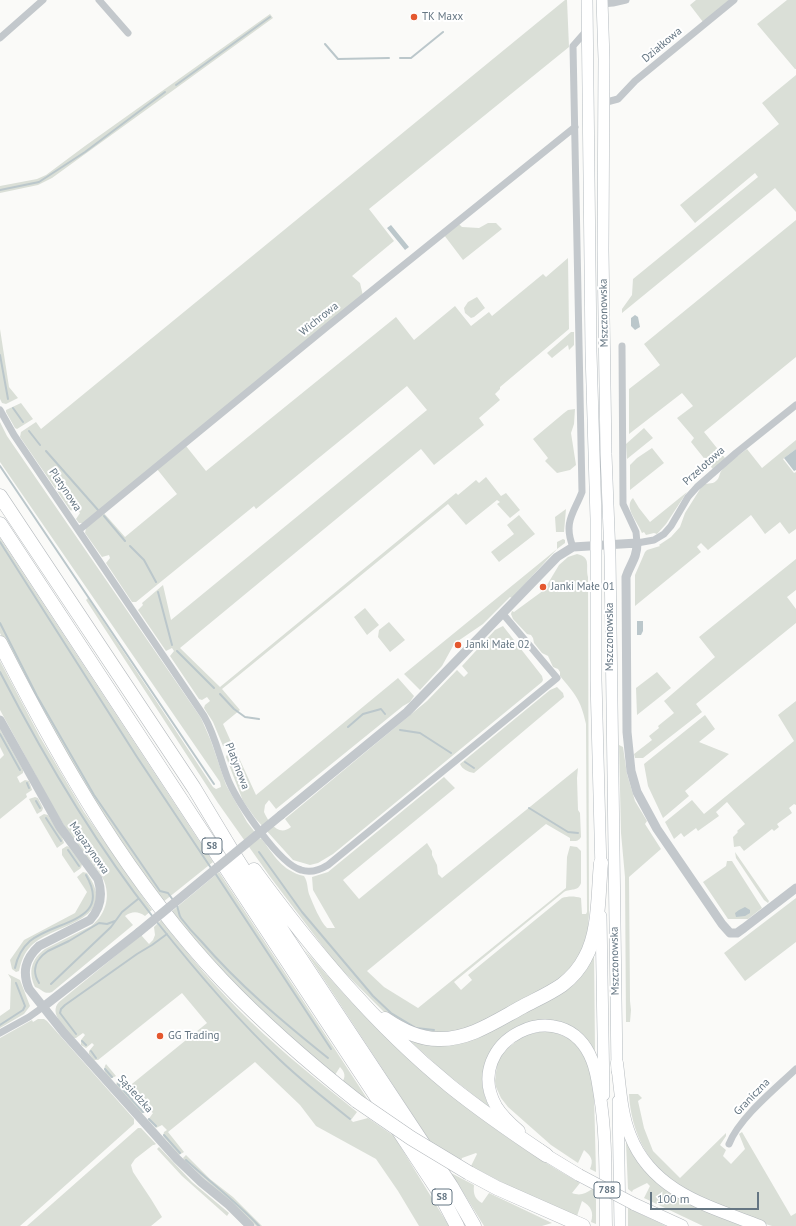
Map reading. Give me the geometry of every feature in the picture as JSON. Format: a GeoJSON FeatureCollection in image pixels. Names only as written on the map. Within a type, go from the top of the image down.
{"type":"FeatureCollection","features":[{"type":"Feature","properties":{"kind":"highway","name":"S8"},"geometry":{"type":"LineString","coordinates":[[0,496],[194,788],[283,932],[451,1186],[474,1226]]}},
{"type":"Feature","properties":{"kind":"highway","name":"S8"},"geometry":{"type":"LineString","coordinates":[[0,524],[439,1192],[457,1226]]}},
{"type":"Feature","properties":{"kind":"highway"},"geometry":{"type":"LineString","coordinates":[[0,643],[58,751],[106,829],[146,888],[196,950],[237,995],[303,1057],[357,1101],[411,1138],[497,1188],[580,1225]]}},
{"type":"Feature","properties":{"kind":"highway"},"geometry":{"type":"LineString","coordinates":[[194,788],[300,932],[350,990],[399,1041],[449,1085],[488,1116],[546,1155]]}},
{"type":"Feature","properties":{"kind":"highway"},"geometry":{"type":"LineString","coordinates":[[350,990],[381,1017],[407,1032],[420,1037],[440,1039],[453,1038],[469,1034],[485,1027],[562,984],[570,978],[583,962],[592,944],[595,929],[601,863]]}},
{"type":"Feature","properties":{"kind":"main road","name":"Mszczonowska"},"geometry":{"type":"LineString","coordinates":[[587,0],[596,680],[601,863],[604,1122]]}},
{"type":"Feature","properties":{"kind":"main road","name":"Mszczonowska"},"geometry":{"type":"LineString","coordinates":[[602,2],[606,446],[610,544],[620,1226]]}},
{"type":"Feature","properties":{"kind":"main road"},"geometry":{"type":"LineString","coordinates":[[546,1155],[506,1118],[496,1106],[492,1096],[490,1069],[494,1058],[501,1047],[509,1039],[519,1032],[537,1026],[549,1025],[567,1031],[581,1042],[588,1051],[595,1067],[604,1122],[606,1226]]}},
{"type":"Feature","properties":{"kind":"main road"},"geometry":{"type":"LineString","coordinates":[[617,1062],[623,1107],[629,1134],[642,1158],[650,1169],[663,1182],[686,1196],[760,1226]]}},
{"type":"Feature","properties":{"kind":"main road","name":"788"},"geometry":{"type":"LineString","coordinates":[[546,1155],[579,1175],[634,1204],[682,1226]]}},
{"type":"Feature","properties":{"kind":"street"},"geometry":{"type":"LineString","coordinates":[[0,38],[43,0]]}},
{"type":"Feature","properties":{"kind":"street"},"geometry":{"type":"LineString","coordinates":[[99,0],[128,33]]}},
{"type":"Feature","properties":{"kind":"street"},"geometry":{"type":"LineString","coordinates":[[602,2],[613,3],[626,0]]}},
{"type":"Feature","properties":{"kind":"street","name":"Działkowa"},"geometry":{"type":"LineString","coordinates":[[603,104],[618,99],[635,81],[734,0]]}},
{"type":"Feature","properties":{"kind":"street"},"geometry":{"type":"LineString","coordinates":[[0,1033],[30,1017],[139,932],[407,712],[503,614],[550,563],[565,551],[573,547],[569,538],[569,522],[582,492],[573,46],[587,30]]}},
{"type":"Feature","properties":{"kind":"street","name":"Wichrowa"},"geometry":{"type":"LineString","coordinates":[[79,530],[575,127]]}},
{"type":"Feature","properties":{"kind":"street"},"geometry":{"type":"LineString","coordinates":[[622,346],[623,504],[636,532],[637,543],[636,555],[626,577],[627,732],[631,771],[637,792],[657,829],[722,924],[730,933],[737,933],[796,888]]}},
{"type":"Feature","properties":{"kind":"street","name":"Przelotowa"},"geometry":{"type":"LineString","coordinates":[[573,547],[637,543],[654,540],[661,537],[671,526],[688,497],[697,487],[796,405]]}},
{"type":"Feature","properties":{"kind":"street","name":"Platynowa"},"geometry":{"type":"LineString","coordinates":[[0,410],[14,435],[204,716],[214,736],[229,781],[246,812],[286,862],[294,868],[302,871],[311,871],[328,866],[556,678],[503,614]]}},
{"type":"Feature","properties":{"kind":"street","name":"Magazynowa"},"geometry":{"type":"LineString","coordinates":[[0,720],[60,827],[98,879],[101,888],[100,905],[90,920],[39,946],[28,960],[24,972],[25,981],[29,989],[43,1007]]}},
{"type":"Feature","properties":{"kind":"street","name":"Sąsiedzka"},"geometry":{"type":"LineString","coordinates":[[43,1007],[64,1033],[177,1159],[250,1226]]}},
{"type":"Feature","properties":{"kind":"street","name":"Graniczna"},"geometry":{"type":"LineString","coordinates":[[729,1144],[731,1138],[744,1121],[796,1069]]}},
{"type":"Feature","properties":{"kind":"shaded area"},"geometry":{"type":"Polygon","coordinates":[[[565,0],[567,0],[569,47],[369,209],[394,241],[352,276],[360,283],[363,296],[83,523],[79,523],[76,519],[80,513],[77,509],[74,511],[70,510],[20,437],[21,432],[36,422],[41,429],[565,0]]]}},
{"type":"Feature","properties":{"kind":"shaded area"},"geometry":{"type":"Polygon","coordinates":[[[696,0],[729,0],[703,22],[690,5],[696,0]]]}},
{"type":"Feature","properties":{"kind":"shaded area"},"geometry":{"type":"Polygon","coordinates":[[[787,0],[796,0],[796,69],[757,24],[787,0]]]}},
{"type":"Feature","properties":{"kind":"shaded area"},"geometry":{"type":"Polygon","coordinates":[[[270,14],[273,18],[52,178],[38,185],[0,193],[0,186],[37,179],[46,175],[270,14]]]}},
{"type":"Feature","properties":{"kind":"shaded area"},"geometry":{"type":"Polygon","coordinates":[[[796,75],[796,212],[775,188],[622,313],[622,309],[632,295],[633,279],[758,177],[755,173],[695,223],[680,205],[779,124],[762,103],[796,75]]]}},
{"type":"Feature","properties":{"kind":"shaded area"},"geometry":{"type":"Polygon","coordinates":[[[796,220],[796,357],[704,432],[725,458],[722,463],[714,470],[711,467],[691,442],[694,438],[677,418],[693,406],[682,393],[629,434],[629,389],[660,365],[644,344],[796,220]]]}},
{"type":"Feature","properties":{"kind":"shaded area"},"geometry":{"type":"Polygon","coordinates":[[[488,223],[496,223],[502,229],[463,260],[444,235],[459,224],[462,227],[479,228],[488,223]]]}},
{"type":"Feature","properties":{"kind":"shaded area"},"geometry":{"type":"Polygon","coordinates":[[[391,225],[409,247],[405,250],[387,228],[391,225]]]}},
{"type":"Feature","properties":{"kind":"shaded area"},"geometry":{"type":"Polygon","coordinates":[[[568,258],[569,329],[500,387],[495,394],[500,400],[479,418],[484,425],[434,465],[421,449],[180,648],[220,687],[456,493],[458,495],[476,480],[479,483],[486,477],[501,496],[506,493],[520,510],[510,518],[497,504],[500,502],[497,500],[466,525],[448,504],[222,689],[240,710],[223,724],[232,744],[229,747],[223,746],[213,722],[204,708],[210,701],[207,697],[202,700],[199,699],[170,656],[174,651],[172,648],[166,651],[138,610],[143,605],[142,603],[163,585],[171,620],[427,410],[407,386],[256,509],[254,506],[136,602],[132,602],[106,563],[110,558],[109,555],[102,557],[85,533],[86,528],[103,512],[125,537],[177,494],[157,469],[186,446],[206,471],[396,317],[414,340],[455,306],[471,326],[489,312],[492,316],[543,274],[546,277],[568,258]]]}},
{"type":"Feature","properties":{"kind":"shaded area"},"geometry":{"type":"Polygon","coordinates":[[[477,297],[485,308],[471,318],[465,313],[464,308],[468,302],[477,297]]]}},
{"type":"Feature","properties":{"kind":"shaded area"},"geometry":{"type":"Polygon","coordinates":[[[635,315],[638,317],[640,327],[635,330],[631,326],[631,318],[635,315]]]}},
{"type":"Feature","properties":{"kind":"shaded area"},"geometry":{"type":"Polygon","coordinates":[[[0,329],[9,387],[18,398],[6,404],[2,403],[0,399],[0,329]]]}},
{"type":"Feature","properties":{"kind":"shaded area"},"geometry":{"type":"Polygon","coordinates":[[[571,332],[574,332],[574,345],[569,350],[568,345],[552,358],[547,353],[571,332]]]}},
{"type":"Feature","properties":{"kind":"shaded area"},"geometry":{"type":"Polygon","coordinates":[[[21,403],[33,419],[17,429],[15,428],[6,410],[21,403]]]}},
{"type":"Feature","properties":{"kind":"shaded area"},"geometry":{"type":"Polygon","coordinates":[[[575,409],[574,424],[571,433],[576,465],[570,470],[557,473],[545,461],[548,458],[533,439],[568,410],[575,409]]]}},
{"type":"Feature","properties":{"kind":"shaded area"},"geometry":{"type":"Polygon","coordinates":[[[0,422],[7,436],[201,718],[211,741],[226,785],[247,822],[279,862],[296,874],[304,876],[309,894],[327,928],[335,928],[313,890],[312,877],[328,872],[444,777],[455,788],[343,880],[359,899],[427,843],[432,851],[432,855],[437,865],[438,874],[442,878],[578,768],[578,810],[580,813],[581,837],[579,840],[570,841],[570,838],[546,824],[367,971],[384,987],[418,1008],[566,888],[567,857],[570,846],[577,847],[581,851],[580,886],[576,889],[564,892],[454,982],[461,990],[472,980],[468,975],[562,898],[572,896],[581,898],[582,914],[586,914],[587,912],[586,724],[584,716],[580,703],[560,676],[558,669],[553,667],[548,656],[542,653],[534,643],[531,635],[527,634],[513,619],[511,614],[512,611],[514,612],[544,590],[559,565],[568,557],[577,554],[585,557],[588,577],[589,931],[582,954],[562,979],[466,1030],[439,1034],[418,1030],[386,1014],[337,965],[271,878],[218,803],[86,600],[88,598],[213,787],[216,789],[221,787],[220,782],[0,462],[0,422]]]}},
{"type":"Feature","properties":{"kind":"shaded area"},"geometry":{"type":"Polygon","coordinates":[[[644,428],[653,438],[627,459],[626,444],[644,428]]]}},
{"type":"Feature","properties":{"kind":"shaded area"},"geometry":{"type":"Polygon","coordinates":[[[796,440],[796,449],[783,459],[794,473],[796,472],[796,529],[789,534],[780,522],[765,534],[751,515],[708,550],[701,543],[697,547],[701,552],[635,606],[635,575],[645,552],[660,546],[659,545],[671,537],[680,527],[685,513],[702,486],[716,481],[724,467],[747,449],[762,468],[796,440]]]}},
{"type":"Feature","properties":{"kind":"shaded area"},"geometry":{"type":"Polygon","coordinates":[[[652,448],[664,463],[630,490],[630,465],[637,458],[652,448]]]}},
{"type":"Feature","properties":{"kind":"shaded area"},"geometry":{"type":"Polygon","coordinates":[[[796,449],[796,470],[794,471],[784,458],[796,449]]]}},
{"type":"Feature","properties":{"kind":"shaded area"},"geometry":{"type":"Polygon","coordinates":[[[687,492],[666,524],[657,534],[654,533],[646,535],[644,532],[642,533],[630,510],[630,502],[633,498],[650,522],[687,492]]]}},
{"type":"Feature","properties":{"kind":"shaded area"},"geometry":{"type":"Polygon","coordinates":[[[566,509],[564,532],[556,532],[555,517],[566,509]]]}},
{"type":"Feature","properties":{"kind":"shaded area"},"geometry":{"type":"Polygon","coordinates":[[[519,515],[535,534],[499,562],[491,552],[514,534],[507,525],[519,515]]]}},
{"type":"Feature","properties":{"kind":"shaded area"},"geometry":{"type":"Polygon","coordinates":[[[0,538],[213,862],[163,902],[109,826],[21,674],[0,633],[0,538]]]}},
{"type":"Feature","properties":{"kind":"shaded area"},"geometry":{"type":"Polygon","coordinates":[[[563,539],[565,540],[565,543],[557,549],[557,542],[563,539]]]}},
{"type":"Feature","properties":{"kind":"shaded area"},"geometry":{"type":"Polygon","coordinates":[[[557,549],[512,598],[510,597],[483,624],[453,646],[442,666],[420,690],[404,674],[557,549]]]}},
{"type":"Feature","properties":{"kind":"shaded area"},"geometry":{"type":"Polygon","coordinates":[[[796,559],[796,590],[787,597],[796,609],[796,623],[696,704],[702,712],[643,758],[635,758],[634,754],[652,740],[649,736],[659,728],[658,726],[674,713],[664,701],[715,657],[699,637],[796,559]]]}},
{"type":"Feature","properties":{"kind":"shaded area"},"geometry":{"type":"Polygon","coordinates":[[[365,608],[379,625],[367,635],[354,617],[365,608]]]}},
{"type":"Feature","properties":{"kind":"shaded area"},"geometry":{"type":"Polygon","coordinates":[[[637,621],[643,621],[643,631],[641,635],[637,635],[637,621]]]}},
{"type":"Feature","properties":{"kind":"shaded area"},"geometry":{"type":"Polygon","coordinates":[[[389,622],[405,640],[390,652],[378,637],[379,630],[389,622]]]}},
{"type":"Feature","properties":{"kind":"shaded area"},"geometry":{"type":"Polygon","coordinates":[[[503,626],[542,676],[542,682],[333,854],[318,863],[310,865],[293,860],[255,818],[243,801],[226,757],[228,752],[234,747],[256,795],[398,678],[414,696],[410,702],[403,706],[276,809],[269,800],[265,805],[264,812],[266,816],[279,830],[287,830],[291,827],[285,819],[427,701],[457,670],[464,677],[468,673],[462,666],[495,630],[503,626]]]}},
{"type":"Feature","properties":{"kind":"shaded area"},"geometry":{"type":"Polygon","coordinates":[[[0,661],[40,737],[84,812],[152,910],[145,916],[135,912],[125,916],[133,925],[49,993],[35,987],[31,971],[34,961],[45,949],[91,926],[101,916],[106,903],[106,889],[101,875],[65,827],[0,710],[0,661]]]}},
{"type":"Feature","properties":{"kind":"shaded area"},"geometry":{"type":"Polygon","coordinates":[[[657,672],[671,688],[637,715],[636,688],[657,672]]]}},
{"type":"Feature","properties":{"kind":"shaded area"},"geometry":{"type":"Polygon","coordinates":[[[557,687],[563,693],[564,697],[474,773],[467,771],[462,767],[460,764],[550,690],[557,687]]]}},
{"type":"Feature","properties":{"kind":"shaded area"},"geometry":{"type":"Polygon","coordinates":[[[796,701],[796,805],[794,804],[789,808],[792,813],[777,824],[779,827],[774,831],[772,829],[744,851],[740,846],[734,847],[733,837],[745,824],[727,802],[716,812],[719,816],[698,831],[696,828],[684,837],[681,833],[674,839],[665,822],[692,800],[704,814],[794,741],[778,715],[796,701]]]}},
{"type":"Feature","properties":{"kind":"shaded area"},"geometry":{"type":"Polygon","coordinates":[[[705,715],[715,729],[699,742],[729,754],[685,791],[689,796],[663,818],[648,786],[644,764],[705,715]]]}},
{"type":"Feature","properties":{"kind":"shaded area"},"geometry":{"type":"Polygon","coordinates":[[[0,729],[23,770],[23,773],[17,777],[20,783],[25,780],[29,781],[32,790],[26,794],[27,797],[0,819],[0,759],[4,755],[0,747],[0,729]]]}},
{"type":"Feature","properties":{"kind":"shaded area"},"geometry":{"type":"Polygon","coordinates":[[[619,745],[623,747],[627,774],[635,801],[647,821],[645,824],[661,849],[629,877],[630,1022],[626,1022],[625,877],[621,833],[619,745]]]}},
{"type":"Feature","properties":{"kind":"shaded area"},"geometry":{"type":"Polygon","coordinates":[[[35,797],[38,798],[43,808],[42,811],[37,814],[29,799],[35,797]]]}},
{"type":"Feature","properties":{"kind":"shaded area"},"geometry":{"type":"Polygon","coordinates":[[[44,814],[48,815],[62,837],[64,843],[57,848],[39,817],[44,814]]]}},
{"type":"Feature","properties":{"kind":"shaded area"},"geometry":{"type":"Polygon","coordinates":[[[67,846],[82,864],[81,868],[74,873],[62,855],[62,849],[67,846]]]}},
{"type":"Feature","properties":{"kind":"shaded area"},"geometry":{"type":"Polygon","coordinates":[[[735,852],[769,901],[768,903],[764,900],[736,858],[735,852]]]}},
{"type":"Feature","properties":{"kind":"shaded area"},"geometry":{"type":"Polygon","coordinates":[[[727,861],[732,861],[762,908],[748,919],[728,919],[703,882],[726,866],[727,861]]]}},
{"type":"Feature","properties":{"kind":"shaded area"},"geometry":{"type":"Polygon","coordinates":[[[83,872],[87,873],[95,889],[96,902],[90,912],[80,919],[41,938],[31,946],[23,958],[19,971],[16,972],[12,969],[10,960],[24,940],[75,913],[87,892],[77,877],[83,872]]]}},
{"type":"Feature","properties":{"kind":"shaded area"},"geometry":{"type":"Polygon","coordinates":[[[219,872],[370,1103],[342,1082],[344,1074],[340,1067],[335,1075],[276,1026],[219,967],[171,912],[219,872]]]}},
{"type":"Feature","properties":{"kind":"shaded area"},"geometry":{"type":"Polygon","coordinates":[[[796,898],[796,942],[745,981],[724,953],[796,898]]]}},
{"type":"Feature","properties":{"kind":"shaded area"},"geometry":{"type":"Polygon","coordinates":[[[745,907],[750,910],[750,913],[745,916],[736,917],[735,913],[745,907]]]}},
{"type":"Feature","properties":{"kind":"shaded area"},"geometry":{"type":"Polygon","coordinates":[[[161,920],[204,972],[250,1021],[289,1057],[357,1112],[351,1120],[353,1122],[368,1118],[394,1136],[449,1226],[419,1226],[398,1191],[376,1159],[316,1126],[300,1105],[255,1062],[168,1132],[184,1152],[179,1155],[163,1136],[164,1132],[167,1130],[162,1125],[156,1128],[148,1120],[153,1113],[149,1110],[145,1113],[141,1113],[116,1085],[119,1079],[127,1088],[207,1023],[182,993],[98,1060],[94,1060],[89,1054],[89,1051],[94,1045],[92,1043],[86,1048],[81,1045],[81,1040],[85,1035],[83,1033],[76,1038],[73,1038],[59,1021],[56,1011],[56,1007],[59,1002],[141,935],[149,944],[155,935],[154,927],[161,920]]]}},
{"type":"Feature","properties":{"kind":"shaded area"},"geometry":{"type":"Polygon","coordinates":[[[304,949],[368,1020],[435,1082],[505,1136],[580,1183],[572,1193],[582,1194],[592,1189],[596,1191],[596,1224],[591,1222],[592,1212],[590,1207],[582,1201],[577,1216],[511,1187],[471,1166],[477,1154],[476,1153],[462,1158],[461,1161],[431,1143],[304,949]]]}},
{"type":"Feature","properties":{"kind":"shaded area"},"geometry":{"type":"Polygon","coordinates":[[[594,951],[595,1051],[577,1031],[556,1021],[534,1021],[513,1028],[497,1043],[486,1061],[483,1084],[490,1108],[443,1071],[407,1038],[424,1044],[546,1002],[594,951]]]}},
{"type":"Feature","properties":{"kind":"shaded area"},"geometry":{"type":"Polygon","coordinates":[[[8,974],[20,980],[30,1006],[24,1014],[0,1028],[0,1016],[10,1009],[11,979],[8,974]]]}},
{"type":"Feature","properties":{"kind":"shaded area"},"geometry":{"type":"Polygon","coordinates":[[[38,1019],[44,1019],[47,1021],[134,1119],[134,1124],[20,1226],[0,1226],[0,1038],[32,1020],[33,1022],[38,1019]]]}},
{"type":"Feature","properties":{"kind":"shaded area"},"geometry":{"type":"Polygon","coordinates":[[[543,1031],[554,1032],[572,1040],[589,1062],[594,1095],[596,1172],[590,1169],[592,1163],[591,1158],[584,1150],[578,1163],[551,1145],[508,1107],[501,1098],[496,1087],[495,1081],[497,1064],[503,1052],[523,1036],[543,1031]]]}},
{"type":"Feature","properties":{"kind":"shaded area"},"geometry":{"type":"Polygon","coordinates":[[[106,1064],[116,1076],[110,1079],[104,1070],[106,1064]]]}},
{"type":"Feature","properties":{"kind":"shaded area"},"geometry":{"type":"Polygon","coordinates":[[[629,1094],[638,1094],[642,1098],[638,1101],[644,1128],[653,1151],[680,1178],[726,1133],[726,1136],[720,1145],[726,1150],[723,1156],[731,1164],[745,1149],[739,1134],[742,1132],[791,1216],[796,1213],[796,1226],[772,1226],[761,1222],[691,1193],[668,1178],[650,1157],[637,1134],[630,1108],[629,1094]]]}},
{"type":"Feature","properties":{"kind":"shaded area"},"geometry":{"type":"Polygon","coordinates":[[[138,1128],[141,1128],[156,1144],[135,1159],[131,1165],[133,1172],[162,1217],[151,1226],[27,1226],[138,1128]]]}},
{"type":"Feature","properties":{"kind":"shaded area"},"geometry":{"type":"Polygon","coordinates":[[[626,1142],[647,1173],[670,1193],[748,1226],[703,1226],[644,1198],[650,1186],[647,1183],[633,1190],[632,1192],[628,1189],[626,1142]]]}},
{"type":"Feature","properties":{"kind":"shaded area"},"geometry":{"type":"Polygon","coordinates":[[[159,1147],[192,1182],[229,1213],[227,1216],[182,1176],[157,1149],[159,1147]]]}},
{"type":"Feature","properties":{"kind":"shaded area"},"geometry":{"type":"Polygon","coordinates":[[[186,1155],[210,1179],[233,1197],[262,1226],[256,1226],[184,1160],[183,1158],[186,1155]]]}},
{"type":"Feature","properties":{"kind":"shaded area"},"geometry":{"type":"Polygon","coordinates":[[[451,1173],[474,1185],[475,1196],[482,1203],[489,1193],[552,1223],[542,1226],[484,1226],[451,1173]]]}},
{"type":"Feature","properties":{"kind":"shaded area"},"geometry":{"type":"Polygon","coordinates":[[[628,1208],[664,1225],[666,1226],[628,1226],[628,1208]]]}},
{"type":"Feature","properties":{"kind":"waterway"},"geometry":{"type":"LineString","coordinates":[[176,85],[270,17]]}},
{"type":"Feature","properties":{"kind":"waterway"},"geometry":{"type":"LineString","coordinates":[[400,58],[411,58],[443,32]]}},
{"type":"Feature","properties":{"kind":"waterway"},"geometry":{"type":"LineString","coordinates":[[325,44],[338,59],[389,58]]}},
{"type":"Feature","properties":{"kind":"waterway"},"geometry":{"type":"LineString","coordinates":[[0,190],[39,182],[85,152],[165,92]]}},
{"type":"Feature","properties":{"kind":"waterway"},"geometry":{"type":"LineString","coordinates":[[0,355],[8,399]]}},
{"type":"Feature","properties":{"kind":"waterway"},"geometry":{"type":"LineString","coordinates":[[13,408],[23,422]]}},
{"type":"Feature","properties":{"kind":"waterway"},"geometry":{"type":"LineString","coordinates":[[29,431],[40,445]]}},
{"type":"Feature","properties":{"kind":"waterway"},"geometry":{"type":"LineString","coordinates":[[46,451],[98,510]]}},
{"type":"Feature","properties":{"kind":"waterway"},"geometry":{"type":"LineString","coordinates":[[0,466],[214,784]]}},
{"type":"Feature","properties":{"kind":"waterway"},"geometry":{"type":"LineString","coordinates":[[104,516],[125,541]]}},
{"type":"Feature","properties":{"kind":"waterway"},"geometry":{"type":"LineString","coordinates":[[0,542],[137,757],[211,868]]}},
{"type":"Feature","properties":{"kind":"waterway"},"geometry":{"type":"LineString","coordinates":[[130,546],[144,560],[156,582]]}},
{"type":"Feature","properties":{"kind":"waterway"},"geometry":{"type":"LineString","coordinates":[[158,592],[172,645]]}},
{"type":"Feature","properties":{"kind":"waterway"},"geometry":{"type":"LineString","coordinates":[[0,623],[37,696],[94,795],[160,891],[168,893],[173,900]]}},
{"type":"Feature","properties":{"kind":"waterway"},"geometry":{"type":"LineString","coordinates":[[177,651],[214,688]]}},
{"type":"Feature","properties":{"kind":"waterway"},"geometry":{"type":"LineString","coordinates":[[0,672],[70,798],[110,859],[153,917]]}},
{"type":"Feature","properties":{"kind":"waterway"},"geometry":{"type":"LineString","coordinates":[[220,694],[234,709],[245,717],[259,719]]}},
{"type":"Feature","properties":{"kind":"waterway"},"geometry":{"type":"LineString","coordinates":[[348,727],[363,714],[381,709],[385,714]]}},
{"type":"Feature","properties":{"kind":"waterway"},"geometry":{"type":"LineString","coordinates":[[400,730],[420,733],[451,753]]}},
{"type":"Feature","properties":{"kind":"waterway"},"geometry":{"type":"LineString","coordinates":[[0,734],[20,770]]}},
{"type":"Feature","properties":{"kind":"waterway"},"geometry":{"type":"LineString","coordinates":[[465,762],[474,768]]}},
{"type":"Feature","properties":{"kind":"waterway"},"geometry":{"type":"LineString","coordinates":[[27,783],[29,788]]}},
{"type":"Feature","properties":{"kind":"waterway"},"geometry":{"type":"LineString","coordinates":[[36,801],[40,808]]}},
{"type":"Feature","properties":{"kind":"waterway"},"geometry":{"type":"LineString","coordinates":[[529,808],[568,832],[578,833]]}},
{"type":"Feature","properties":{"kind":"waterway"},"geometry":{"type":"LineString","coordinates":[[46,818],[61,841]]}},
{"type":"Feature","properties":{"kind":"waterway"},"geometry":{"type":"LineString","coordinates":[[68,850],[79,866]]}},
{"type":"Feature","properties":{"kind":"waterway"},"geometry":{"type":"LineString","coordinates":[[259,852],[302,912],[373,996],[391,1013],[416,1028],[434,1030]]}},
{"type":"Feature","properties":{"kind":"waterway"},"geometry":{"type":"LineString","coordinates":[[215,873],[331,1049]]}},
{"type":"Feature","properties":{"kind":"waterway"},"geometry":{"type":"LineString","coordinates":[[15,968],[20,953],[30,941],[41,934],[78,918],[87,911],[92,902],[92,890],[86,875]]}},
{"type":"Feature","properties":{"kind":"waterway"},"geometry":{"type":"LineString","coordinates":[[51,984],[111,927],[122,912],[138,899]]}},
{"type":"Feature","properties":{"kind":"waterway"},"geometry":{"type":"LineString","coordinates":[[176,904],[183,921],[231,973],[278,1017],[328,1058]]}},
{"type":"Feature","properties":{"kind":"waterway"},"geometry":{"type":"LineString","coordinates":[[39,983],[35,974],[35,969],[38,961],[44,954],[99,923],[107,924],[115,921]]}},
{"type":"Feature","properties":{"kind":"waterway"},"geometry":{"type":"LineString","coordinates":[[157,922],[216,993],[264,1044],[323,1098],[350,1119]]}},
{"type":"Feature","properties":{"kind":"waterway"},"geometry":{"type":"LineString","coordinates":[[76,1034],[60,1013],[61,1009],[167,934]]}},
{"type":"Feature","properties":{"kind":"waterway"},"geometry":{"type":"LineString","coordinates":[[0,1025],[23,1010],[25,1006],[16,983]]}},
{"type":"Feature","properties":{"kind":"waterway"},"geometry":{"type":"LineString","coordinates":[[82,1041],[86,1045]]}},
{"type":"Feature","properties":{"kind":"waterway"},"geometry":{"type":"LineString","coordinates":[[91,1051],[96,1058]]}},
{"type":"Feature","properties":{"kind":"waterway"},"geometry":{"type":"LineString","coordinates":[[105,1069],[112,1077]]}},
{"type":"Feature","properties":{"kind":"waterway"},"geometry":{"type":"LineString","coordinates":[[118,1084],[143,1112]]}},
{"type":"Feature","properties":{"kind":"waterway"},"geometry":{"type":"LineString","coordinates":[[149,1119],[156,1126]]}},
{"type":"Feature","properties":{"kind":"waterway"},"geometry":{"type":"LineString","coordinates":[[164,1135],[180,1153]]}},
{"type":"Feature","properties":{"kind":"waterway"},"geometry":{"type":"LineString","coordinates":[[186,1160],[233,1200],[259,1226]]}},
{"type":"Feature","properties":{"kind":"place","name":"TK Maxx"},"geometry":{"type":"Point","coordinates":[414,17]}},
{"type":"Feature","properties":{"kind":"place","name":"Janki Małe 01"},"geometry":{"type":"Point","coordinates":[543,587]}},
{"type":"Feature","properties":{"kind":"place","name":"Janki Małe 02"},"geometry":{"type":"Point","coordinates":[458,645]}},
{"type":"Feature","properties":{"kind":"place","name":"GG Trading"},"geometry":{"type":"Point","coordinates":[160,1036]}}]}
